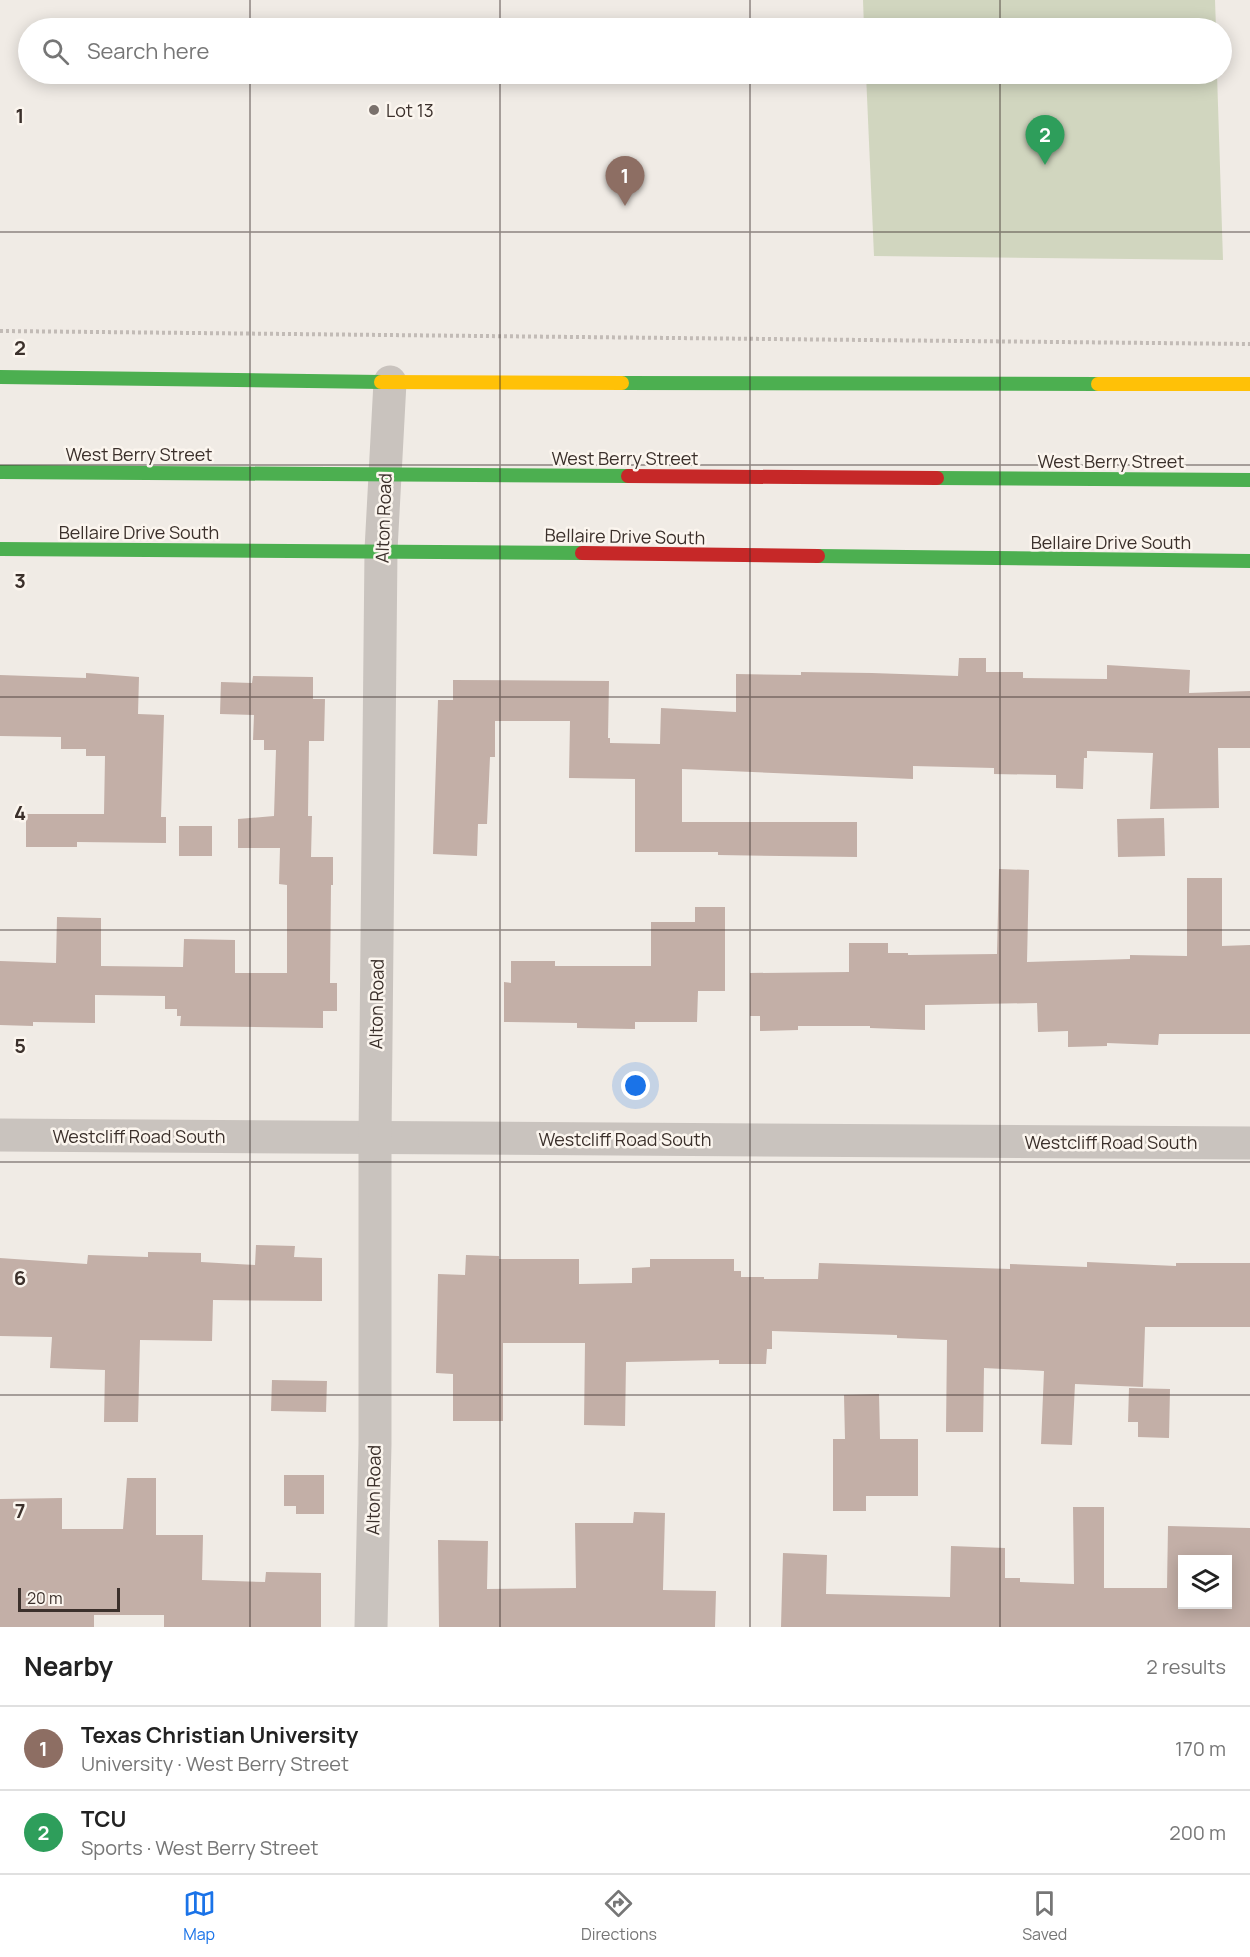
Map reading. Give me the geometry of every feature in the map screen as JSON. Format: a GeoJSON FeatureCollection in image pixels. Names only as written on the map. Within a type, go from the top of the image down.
{"type":"FeatureCollection","features":[{"type":"Feature","properties":{"kind":"main road"},"geometry":{"type":"LineString","coordinates":[[0,377],[390,382],[1250,384]]}},
{"type":"Feature","properties":{"kind":"main road","name":"West Berry Street"},"geometry":{"type":"LineString","coordinates":[[0,472],[1250,480]]}},
{"type":"Feature","properties":{"kind":"main road","name":"Bellaire Drive South"},"geometry":{"type":"LineString","coordinates":[[0,549],[381,550],[1250,561]]}},
{"type":"Feature","properties":{"kind":"street","name":"Alton Road"},"geometry":{"type":"LineString","coordinates":[[370,1627],[375,1444],[375,1138],[381,550],[390,382]]}},
{"type":"Feature","properties":{"kind":"street","name":"Westcliff Road South"},"geometry":{"type":"LineString","coordinates":[[0,1135],[1250,1143]]}},
{"type":"Feature","properties":{"kind":"path"},"geometry":{"type":"LineString","coordinates":[[0,331],[1250,344]]}},
{"type":"Feature","properties":{"kind":"green space"},"geometry":{"type":"Polygon","coordinates":[[[863,0],[1215,0],[1216,18],[864,18],[863,0]]]}},
{"type":"Feature","properties":{"kind":"green space"},"geometry":{"type":"Polygon","coordinates":[[[866,84],[1217,84],[1223,260],[874,256],[866,84]]]}},
{"type":"Feature","properties":{"kind":"building"},"geometry":{"type":"Polygon","coordinates":[[[959,658],[986,658],[986,672],[1023,672],[1023,678],[1107,679],[1107,665],[1190,670],[1189,693],[1250,691],[1250,748],[1218,748],[1219,808],[1150,809],[1153,753],[1087,751],[1087,758],[1084,758],[1083,789],[1056,788],[1056,775],[994,774],[994,768],[913,766],[913,779],[682,769],[682,822],[857,822],[857,857],[718,855],[718,852],[635,852],[635,779],[569,778],[570,721],[495,721],[495,757],[490,757],[487,824],[478,824],[477,856],[433,854],[438,700],[453,700],[453,680],[609,681],[608,738],[610,738],[610,743],[660,744],[661,708],[736,712],[736,674],[801,675],[801,672],[958,676],[959,658]]]}},
{"type":"Feature","properties":{"kind":"building"},"geometry":{"type":"Polygon","coordinates":[[[86,673],[139,677],[138,714],[164,715],[161,817],[166,817],[166,843],[77,842],[77,847],[26,847],[26,814],[104,814],[105,756],[86,756],[86,749],[61,749],[61,737],[0,736],[0,675],[86,678],[86,673]]]}},
{"type":"Feature","properties":{"kind":"building"},"geometry":{"type":"Polygon","coordinates":[[[253,676],[313,677],[313,699],[325,699],[324,741],[309,741],[308,816],[312,816],[311,857],[333,857],[330,983],[337,983],[337,1011],[323,1011],[323,1028],[180,1026],[181,1016],[177,1016],[177,1009],[165,1009],[165,996],[95,995],[95,1023],[33,1022],[33,1026],[0,1025],[0,961],[56,963],[57,917],[101,918],[101,966],[183,967],[184,939],[235,940],[235,973],[287,973],[287,885],[279,884],[280,848],[238,848],[238,819],[274,816],[276,750],[264,750],[264,740],[253,740],[254,715],[220,714],[221,682],[252,683],[253,676]]]}},
{"type":"Feature","properties":{"kind":"building"},"geometry":{"type":"Polygon","coordinates":[[[1164,818],[1165,856],[1118,857],[1117,819],[1164,818]]]}},
{"type":"Feature","properties":{"kind":"building"},"geometry":{"type":"Polygon","coordinates":[[[179,826],[212,826],[212,856],[179,856],[179,826]]]}},
{"type":"Feature","properties":{"kind":"building"},"geometry":{"type":"Polygon","coordinates":[[[999,869],[1029,870],[1027,962],[1130,959],[1130,955],[1187,956],[1187,878],[1222,878],[1222,946],[1250,945],[1250,1034],[1159,1034],[1158,1045],[1107,1043],[1107,1046],[1068,1047],[1068,1031],[1038,1032],[1037,1003],[925,1005],[925,1030],[870,1028],[870,1026],[798,1026],[798,1030],[760,1031],[760,1016],[750,1016],[750,973],[849,972],[849,943],[888,943],[888,953],[908,953],[908,955],[997,954],[999,869]]]}},
{"type":"Feature","properties":{"kind":"building"},"geometry":{"type":"Polygon","coordinates":[[[695,907],[725,907],[725,991],[698,991],[697,1022],[635,1022],[635,1029],[577,1028],[577,1023],[504,1022],[504,982],[511,983],[511,961],[555,961],[555,966],[651,966],[651,922],[695,922],[695,907]]]}},
{"type":"Feature","properties":{"kind":"building"},"geometry":{"type":"Polygon","coordinates":[[[256,1245],[295,1246],[294,1257],[322,1258],[322,1301],[213,1300],[212,1341],[140,1340],[138,1422],[104,1422],[105,1370],[50,1368],[52,1337],[0,1336],[0,1258],[87,1264],[88,1255],[148,1257],[148,1252],[201,1253],[201,1262],[255,1265],[256,1245]]]}},
{"type":"Feature","properties":{"kind":"building"},"geometry":{"type":"Polygon","coordinates":[[[466,1255],[499,1256],[499,1259],[579,1259],[579,1284],[632,1283],[632,1268],[650,1267],[650,1259],[734,1259],[734,1271],[741,1271],[741,1277],[764,1277],[764,1279],[818,1279],[819,1263],[1010,1269],[1010,1264],[1087,1267],[1087,1262],[1176,1266],[1176,1263],[1250,1263],[1250,1327],[1145,1327],[1143,1387],[1075,1384],[1072,1445],[1041,1444],[1044,1371],[984,1368],[983,1432],[946,1432],[947,1340],[897,1338],[897,1335],[772,1331],[772,1349],[767,1349],[766,1364],[719,1364],[719,1360],[626,1362],[625,1426],[584,1425],[585,1343],[503,1343],[503,1421],[453,1421],[453,1374],[436,1373],[438,1274],[465,1275],[466,1255]]]}},
{"type":"Feature","properties":{"kind":"building"},"geometry":{"type":"Polygon","coordinates":[[[272,1380],[327,1381],[326,1412],[271,1411],[272,1380]]]}},
{"type":"Feature","properties":{"kind":"building"},"geometry":{"type":"Polygon","coordinates":[[[1129,1388],[1170,1389],[1169,1438],[1138,1437],[1138,1422],[1128,1422],[1129,1388]]]}},
{"type":"Feature","properties":{"kind":"building"},"geometry":{"type":"Polygon","coordinates":[[[879,1394],[880,1439],[918,1439],[918,1496],[866,1496],[866,1511],[833,1511],[833,1439],[845,1439],[844,1395],[879,1394]]]}},
{"type":"Feature","properties":{"kind":"building"},"geometry":{"type":"Polygon","coordinates":[[[284,1475],[324,1475],[324,1514],[296,1514],[296,1506],[284,1506],[284,1475]]]}},
{"type":"Feature","properties":{"kind":"building"},"geometry":{"type":"Polygon","coordinates":[[[127,1478],[156,1478],[156,1535],[203,1535],[202,1580],[265,1582],[266,1572],[321,1573],[321,1627],[164,1627],[164,1615],[94,1615],[94,1627],[0,1627],[0,1499],[62,1498],[62,1529],[123,1529],[127,1478]]]}},
{"type":"Feature","properties":{"kind":"building"},"geometry":{"type":"Polygon","coordinates":[[[1073,1507],[1104,1507],[1104,1588],[1167,1588],[1168,1526],[1250,1528],[1250,1627],[781,1627],[783,1553],[827,1555],[826,1594],[950,1597],[951,1546],[1005,1548],[1005,1578],[1020,1578],[1020,1582],[1074,1584],[1073,1507]]]}},
{"type":"Feature","properties":{"kind":"building"},"geometry":{"type":"Polygon","coordinates":[[[634,1512],[665,1513],[663,1590],[716,1591],[715,1627],[439,1627],[438,1540],[488,1541],[487,1589],[576,1588],[575,1523],[633,1523],[634,1512]]]}},
{"type":"Feature","properties":{"kind":"traffic: fast"},"geometry":{"type":"LineString","coordinates":[[0,377],[381,382]]}},
{"type":"Feature","properties":{"kind":"traffic: fast"},"geometry":{"type":"LineString","coordinates":[[622,383],[1098,384]]}},
{"type":"Feature","properties":{"kind":"traffic: fast"},"geometry":{"type":"LineString","coordinates":[[0,472],[628,476]]}},
{"type":"Feature","properties":{"kind":"traffic: fast"},"geometry":{"type":"LineString","coordinates":[[937,478],[1250,480]]}},
{"type":"Feature","properties":{"kind":"traffic: fast"},"geometry":{"type":"LineString","coordinates":[[0,549],[582,553]]}},
{"type":"Feature","properties":{"kind":"traffic: fast"},"geometry":{"type":"LineString","coordinates":[[818,556],[1250,561]]}},
{"type":"Feature","properties":{"kind":"traffic: slow"},"geometry":{"type":"LineString","coordinates":[[381,382],[622,383]]}},
{"type":"Feature","properties":{"kind":"traffic: slow"},"geometry":{"type":"LineString","coordinates":[[1098,384],[1250,384]]}},
{"type":"Feature","properties":{"kind":"traffic: jam"},"geometry":{"type":"LineString","coordinates":[[628,476],[937,478]]}},
{"type":"Feature","properties":{"kind":"traffic: jam"},"geometry":{"type":"LineString","coordinates":[[582,553],[818,556]]}},
{"type":"Feature","properties":{"kind":"place","name":"Lot 13"},"geometry":{"type":"Point","coordinates":[374,110]}},
{"type":"Feature","properties":{"kind":"place","name":"TCU"},"geometry":{"type":"Point","coordinates":[1045,165]}},
{"type":"Feature","properties":{"kind":"place","name":"Texas Christian University"},"geometry":{"type":"Point","coordinates":[625,206]}}]}
